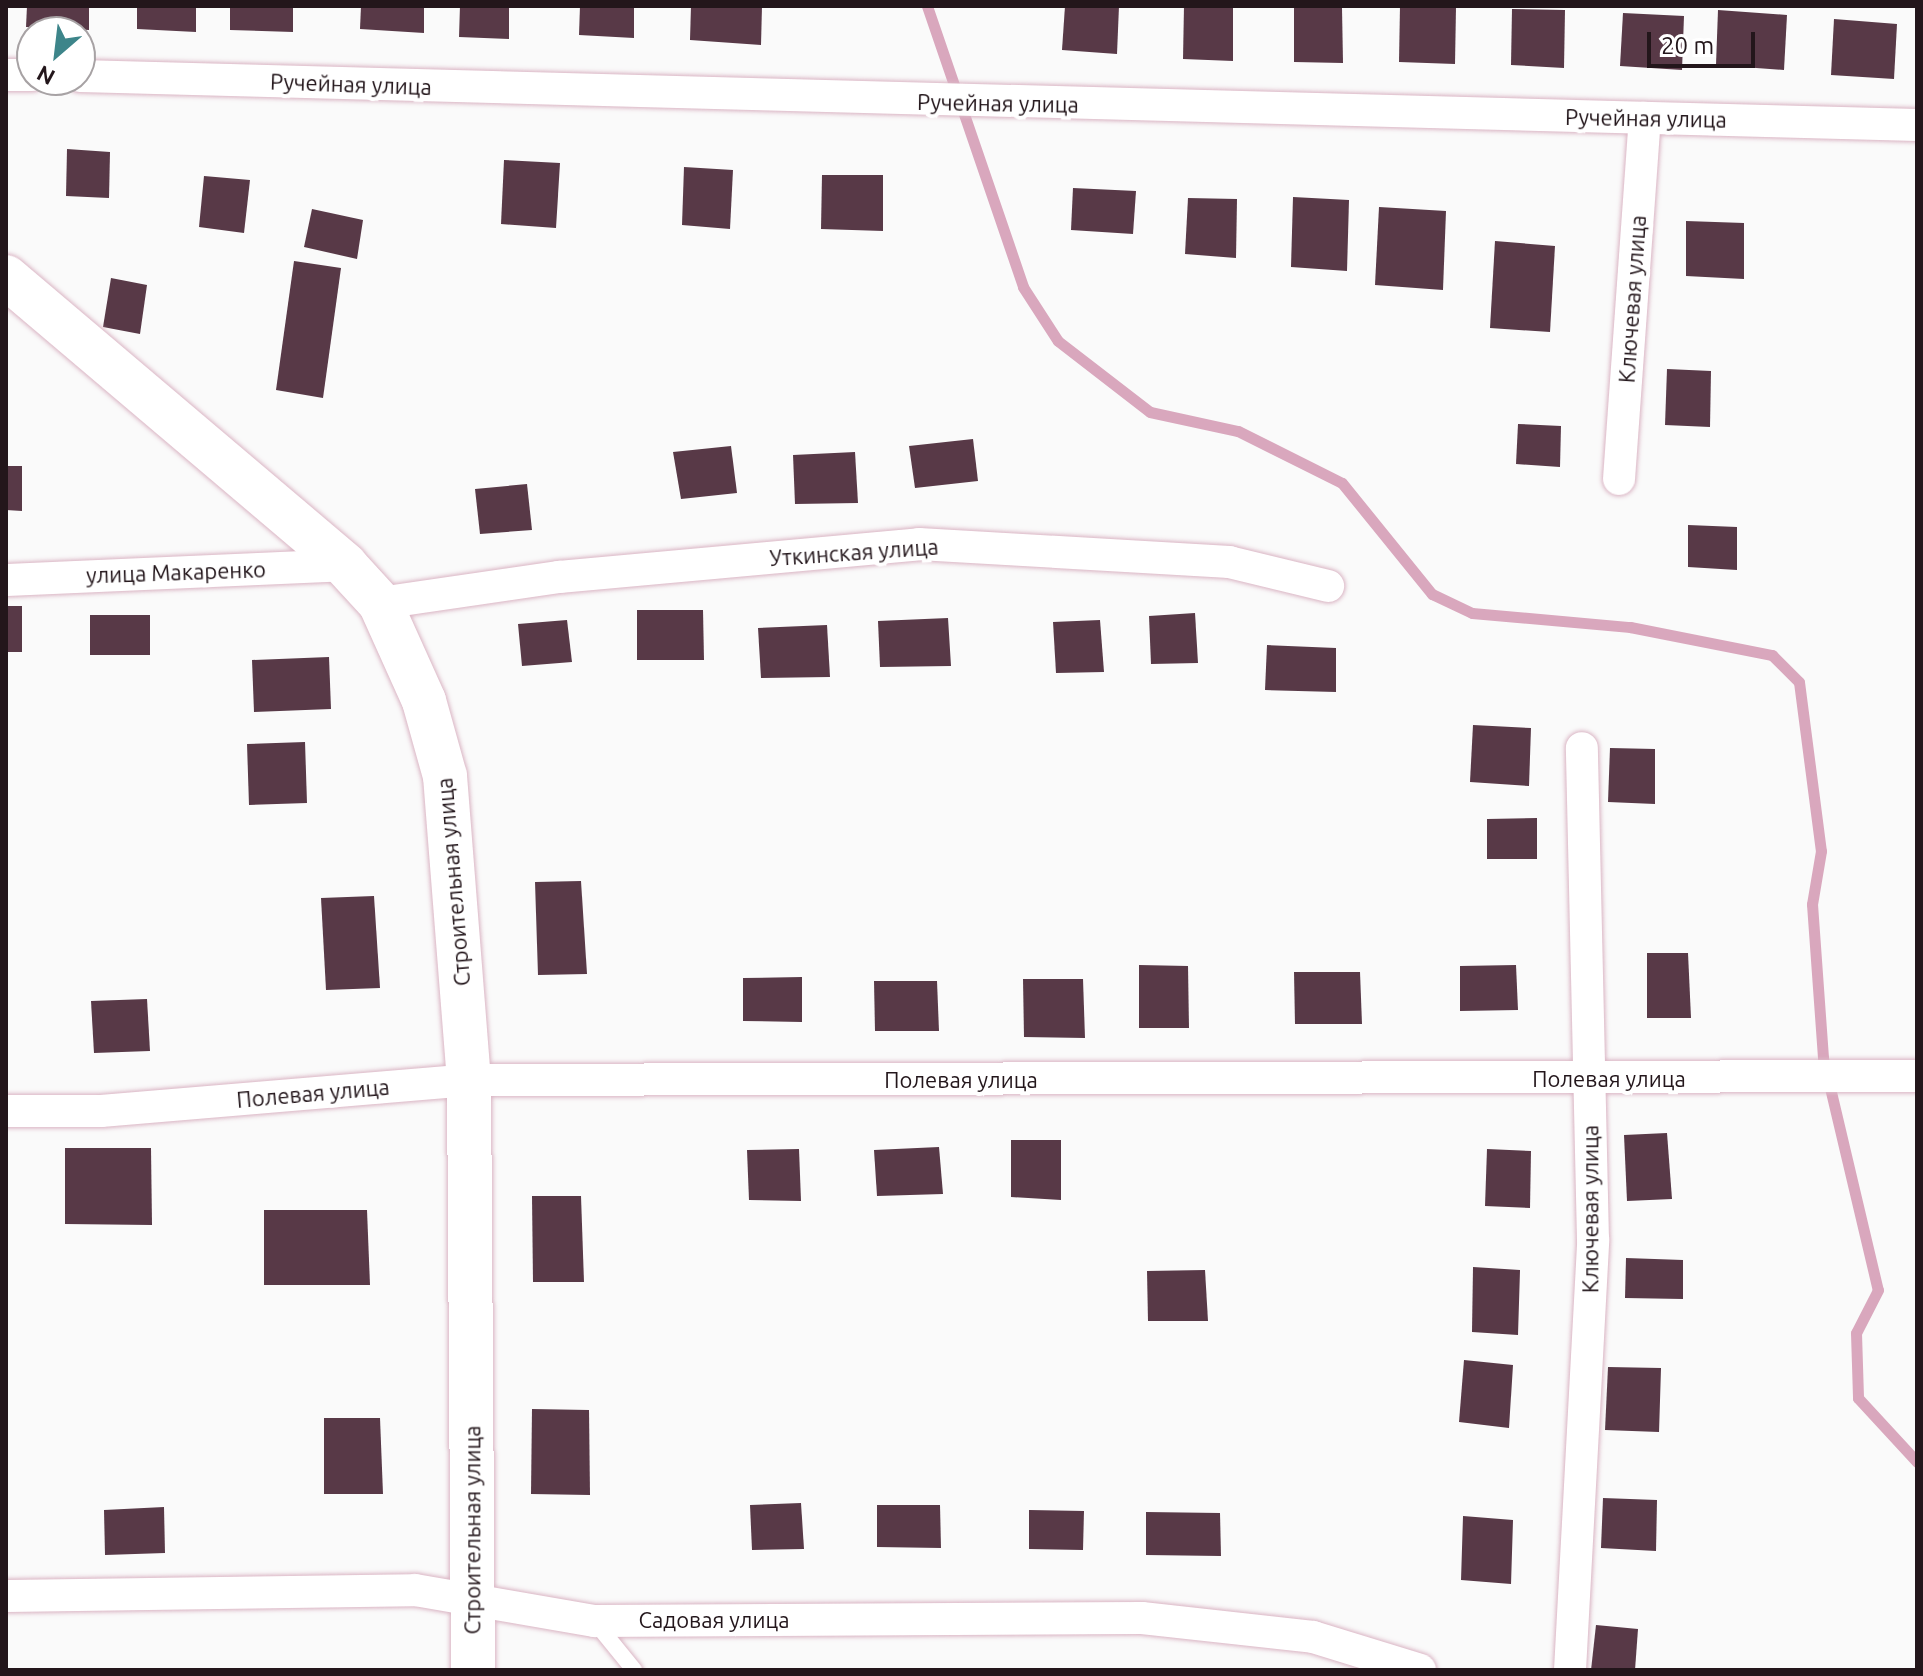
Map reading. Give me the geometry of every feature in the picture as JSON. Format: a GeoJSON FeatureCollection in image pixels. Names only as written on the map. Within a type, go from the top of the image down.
{"type":"FeatureCollection","features":[{"type":"Feature","properties":{"kind":"street","name":"Ручейная улица"},"geometry":{"type":"LineString","coordinates":[[96,76],[1917,125]]}},
{"type":"Feature","properties":{"kind":"street","name":"Ключевая улица"},"geometry":{"type":"LineString","coordinates":[[1619,479],[1645,118]]}},
{"type":"Feature","properties":{"kind":"street","name":"Строительная улица"},"geometry":{"type":"LineString","coordinates":[[6,277],[345,565],[380,603],[424,701],[445,776],[469,1080],[473,1670]]}},
{"type":"Feature","properties":{"kind":"street","name":"Уткинская улица"},"geometry":{"type":"LineString","coordinates":[[380,603],[559,577],[919,544],[1229,562],[1328,586]]}},
{"type":"Feature","properties":{"kind":"street","name":"улица Макаренко"},"geometry":{"type":"LineString","coordinates":[[6,580],[345,565]]}},
{"type":"Feature","properties":{"kind":"street","name":"Ключевая улица"},"geometry":{"type":"LineString","coordinates":[[1570,1670],[1593,1240],[1582,748]]}},
{"type":"Feature","properties":{"kind":"street","name":"Полевая улица"},"geometry":{"type":"LineString","coordinates":[[6,1111],[101,1111],[469,1080],[1792,1079],[1906,1076]]}},
{"type":"Feature","properties":{"kind":"street","name":"Садовая улица"},"geometry":{"type":"LineString","coordinates":[[6,1596],[415,1590],[473,1596],[594,1621],[1142,1618],[1313,1637],[1420,1670]]}},
{"type":"Feature","properties":{"kind":"lane"},"geometry":{"type":"LineString","coordinates":[[594,1621],[634,1670]]}},
{"type":"Feature","properties":{"kind":"building"},"geometry":{"type":"Polygon","coordinates":[[[27,6],[89,6],[89,16],[27,16],[27,6]]]}},
{"type":"Feature","properties":{"kind":"building"},"geometry":{"type":"Polygon","coordinates":[[[137,6],[196,6],[196,32],[137,29],[137,6]]]}},
{"type":"Feature","properties":{"kind":"building"},"geometry":{"type":"Polygon","coordinates":[[[230,6],[293,6],[293,32],[230,30],[230,6]]]}},
{"type":"Feature","properties":{"kind":"building"},"geometry":{"type":"Polygon","coordinates":[[[361,6],[424,6],[424,33],[360,29],[361,6]]]}},
{"type":"Feature","properties":{"kind":"building"},"geometry":{"type":"Polygon","coordinates":[[[460,6],[509,6],[509,39],[459,37],[460,6]]]}},
{"type":"Feature","properties":{"kind":"building"},"geometry":{"type":"Polygon","coordinates":[[[580,6],[634,6],[634,38],[579,35],[580,6]]]}},
{"type":"Feature","properties":{"kind":"building"},"geometry":{"type":"Polygon","coordinates":[[[691,6],[762,6],[761,45],[690,40],[691,6]]]}},
{"type":"Feature","properties":{"kind":"building"},"geometry":{"type":"Polygon","coordinates":[[[1065,6],[1119,6],[1117,54],[1062,50],[1065,6]]]}},
{"type":"Feature","properties":{"kind":"building"},"geometry":{"type":"Polygon","coordinates":[[[1184,6],[1233,6],[1233,61],[1183,59],[1184,6]]]}},
{"type":"Feature","properties":{"kind":"building"},"geometry":{"type":"Polygon","coordinates":[[[1400,6],[1456,7],[1455,64],[1399,62],[1400,6]]]}},
{"type":"Feature","properties":{"kind":"building"},"geometry":{"type":"Polygon","coordinates":[[[1294,8],[1342,8],[1343,63],[1294,62],[1294,8]]]}},
{"type":"Feature","properties":{"kind":"building"},"geometry":{"type":"Polygon","coordinates":[[[1512,9],[1565,10],[1564,68],[1511,65],[1512,9]]]}},
{"type":"Feature","properties":{"kind":"building"},"geometry":{"type":"Polygon","coordinates":[[[1718,10],[1787,15],[1784,70],[1716,65],[1718,10]]]}},
{"type":"Feature","properties":{"kind":"building"},"geometry":{"type":"Polygon","coordinates":[[[1623,13],[1684,16],[1682,70],[1620,66],[1623,13]]]}},
{"type":"Feature","properties":{"kind":"building"},"geometry":{"type":"Polygon","coordinates":[[[1834,19],[1897,24],[1894,79],[1831,75],[1834,19]]]}},
{"type":"Feature","properties":{"kind":"building"},"geometry":{"type":"Polygon","coordinates":[[[67,149],[110,152],[109,198],[66,196],[67,149]]]}},
{"type":"Feature","properties":{"kind":"building"},"geometry":{"type":"Polygon","coordinates":[[[504,160],[560,163],[556,228],[501,224],[504,160]]]}},
{"type":"Feature","properties":{"kind":"building"},"geometry":{"type":"Polygon","coordinates":[[[684,167],[733,170],[730,229],[682,225],[684,167]]]}},
{"type":"Feature","properties":{"kind":"building"},"geometry":{"type":"Polygon","coordinates":[[[822,175],[883,175],[883,231],[821,229],[822,175]]]}},
{"type":"Feature","properties":{"kind":"building"},"geometry":{"type":"Polygon","coordinates":[[[204,176],[250,180],[244,233],[199,227],[204,176]]]}},
{"type":"Feature","properties":{"kind":"building"},"geometry":{"type":"Polygon","coordinates":[[[1073,188],[1136,191],[1133,234],[1071,230],[1073,188]]]}},
{"type":"Feature","properties":{"kind":"building"},"geometry":{"type":"Polygon","coordinates":[[[1293,197],[1349,200],[1347,271],[1291,267],[1293,197]]]}},
{"type":"Feature","properties":{"kind":"building"},"geometry":{"type":"Polygon","coordinates":[[[1188,198],[1237,199],[1236,258],[1185,254],[1188,198]]]}},
{"type":"Feature","properties":{"kind":"building"},"geometry":{"type":"Polygon","coordinates":[[[1379,207],[1446,211],[1443,290],[1375,285],[1379,207]]]}},
{"type":"Feature","properties":{"kind":"building"},"geometry":{"type":"Polygon","coordinates":[[[312,209],[363,220],[357,259],[304,247],[312,209]]]}},
{"type":"Feature","properties":{"kind":"building"},"geometry":{"type":"Polygon","coordinates":[[[1686,221],[1744,223],[1744,279],[1686,276],[1686,221]]]}},
{"type":"Feature","properties":{"kind":"building"},"geometry":{"type":"Polygon","coordinates":[[[1495,241],[1555,246],[1550,332],[1490,328],[1495,241]]]}},
{"type":"Feature","properties":{"kind":"building"},"geometry":{"type":"Polygon","coordinates":[[[294,261],[341,268],[323,398],[276,390],[294,261]]]}},
{"type":"Feature","properties":{"kind":"building"},"geometry":{"type":"Polygon","coordinates":[[[111,278],[147,285],[140,334],[103,327],[111,278]]]}},
{"type":"Feature","properties":{"kind":"building"},"geometry":{"type":"Polygon","coordinates":[[[1667,369],[1711,371],[1710,427],[1665,425],[1667,369]]]}},
{"type":"Feature","properties":{"kind":"building"},"geometry":{"type":"Polygon","coordinates":[[[1518,424],[1561,426],[1560,467],[1516,464],[1518,424]]]}},
{"type":"Feature","properties":{"kind":"building"},"geometry":{"type":"Polygon","coordinates":[[[973,439],[978,481],[915,488],[909,446],[973,439]]]}},
{"type":"Feature","properties":{"kind":"building"},"geometry":{"type":"Polygon","coordinates":[[[731,446],[737,493],[681,499],[673,452],[731,446]]]}},
{"type":"Feature","properties":{"kind":"building"},"geometry":{"type":"Polygon","coordinates":[[[855,452],[858,503],[795,504],[793,455],[855,452]]]}},
{"type":"Feature","properties":{"kind":"building"},"geometry":{"type":"Polygon","coordinates":[[[6,466],[22,466],[22,511],[6,510],[6,466]]]}},
{"type":"Feature","properties":{"kind":"building"},"geometry":{"type":"Polygon","coordinates":[[[527,484],[532,530],[480,534],[475,489],[527,484]]]}},
{"type":"Feature","properties":{"kind":"building"},"geometry":{"type":"Polygon","coordinates":[[[1688,525],[1737,527],[1737,570],[1688,567],[1688,525]]]}},
{"type":"Feature","properties":{"kind":"building"},"geometry":{"type":"Polygon","coordinates":[[[6,606],[22,606],[22,652],[6,652],[6,606]]]}},
{"type":"Feature","properties":{"kind":"building"},"geometry":{"type":"Polygon","coordinates":[[[637,610],[703,610],[704,660],[637,660],[637,610]]]}},
{"type":"Feature","properties":{"kind":"building"},"geometry":{"type":"Polygon","coordinates":[[[1195,613],[1198,663],[1151,664],[1149,616],[1195,613]]]}},
{"type":"Feature","properties":{"kind":"building"},"geometry":{"type":"Polygon","coordinates":[[[90,615],[150,615],[150,655],[90,655],[90,615]]]}},
{"type":"Feature","properties":{"kind":"building"},"geometry":{"type":"Polygon","coordinates":[[[948,618],[951,666],[880,667],[878,621],[948,618]]]}},
{"type":"Feature","properties":{"kind":"building"},"geometry":{"type":"Polygon","coordinates":[[[567,620],[572,662],[522,666],[518,624],[567,620]]]}},
{"type":"Feature","properties":{"kind":"building"},"geometry":{"type":"Polygon","coordinates":[[[1100,620],[1104,672],[1056,673],[1053,622],[1100,620]]]}},
{"type":"Feature","properties":{"kind":"building"},"geometry":{"type":"Polygon","coordinates":[[[827,625],[830,677],[761,678],[758,628],[827,625]]]}},
{"type":"Feature","properties":{"kind":"building"},"geometry":{"type":"Polygon","coordinates":[[[1267,645],[1336,648],[1336,692],[1265,690],[1267,645]]]}},
{"type":"Feature","properties":{"kind":"building"},"geometry":{"type":"Polygon","coordinates":[[[329,657],[331,709],[254,712],[252,660],[329,657]]]}},
{"type":"Feature","properties":{"kind":"building"},"geometry":{"type":"Polygon","coordinates":[[[1473,725],[1531,728],[1529,786],[1470,782],[1473,725]]]}},
{"type":"Feature","properties":{"kind":"building"},"geometry":{"type":"Polygon","coordinates":[[[305,742],[307,803],[249,805],[247,744],[305,742]]]}},
{"type":"Feature","properties":{"kind":"building"},"geometry":{"type":"Polygon","coordinates":[[[1610,748],[1655,749],[1655,804],[1608,802],[1610,748]]]}},
{"type":"Feature","properties":{"kind":"building"},"geometry":{"type":"Polygon","coordinates":[[[1537,818],[1537,859],[1487,859],[1487,819],[1537,818]]]}},
{"type":"Feature","properties":{"kind":"building"},"geometry":{"type":"Polygon","coordinates":[[[581,881],[587,974],[538,975],[535,882],[581,881]]]}},
{"type":"Feature","properties":{"kind":"building"},"geometry":{"type":"Polygon","coordinates":[[[374,896],[380,988],[326,990],[321,898],[374,896]]]}},
{"type":"Feature","properties":{"kind":"building"},"geometry":{"type":"Polygon","coordinates":[[[1647,953],[1688,953],[1691,1018],[1647,1018],[1647,953]]]}},
{"type":"Feature","properties":{"kind":"building"},"geometry":{"type":"Polygon","coordinates":[[[1139,965],[1188,966],[1189,1028],[1139,1028],[1139,965]]]}},
{"type":"Feature","properties":{"kind":"building"},"geometry":{"type":"Polygon","coordinates":[[[1516,965],[1518,1010],[1460,1011],[1460,966],[1516,965]]]}},
{"type":"Feature","properties":{"kind":"building"},"geometry":{"type":"Polygon","coordinates":[[[1294,972],[1360,972],[1362,1024],[1295,1024],[1294,972]]]}},
{"type":"Feature","properties":{"kind":"building"},"geometry":{"type":"Polygon","coordinates":[[[802,977],[802,1022],[743,1021],[743,978],[802,977]]]}},
{"type":"Feature","properties":{"kind":"building"},"geometry":{"type":"Polygon","coordinates":[[[1023,979],[1083,979],[1085,1038],[1024,1037],[1023,979]]]}},
{"type":"Feature","properties":{"kind":"building"},"geometry":{"type":"Polygon","coordinates":[[[874,981],[937,981],[939,1031],[875,1031],[874,981]]]}},
{"type":"Feature","properties":{"kind":"building"},"geometry":{"type":"Polygon","coordinates":[[[147,999],[150,1051],[94,1053],[91,1001],[147,999]]]}},
{"type":"Feature","properties":{"kind":"building"},"geometry":{"type":"Polygon","coordinates":[[[1667,1133],[1672,1199],[1627,1201],[1624,1135],[1667,1133]]]}},
{"type":"Feature","properties":{"kind":"building"},"geometry":{"type":"Polygon","coordinates":[[[1011,1140],[1061,1140],[1061,1200],[1011,1197],[1011,1140]]]}},
{"type":"Feature","properties":{"kind":"building"},"geometry":{"type":"Polygon","coordinates":[[[939,1147],[943,1194],[877,1196],[874,1150],[939,1147]]]}},
{"type":"Feature","properties":{"kind":"building"},"geometry":{"type":"Polygon","coordinates":[[[65,1148],[151,1148],[152,1225],[65,1224],[65,1148]]]}},
{"type":"Feature","properties":{"kind":"building"},"geometry":{"type":"Polygon","coordinates":[[[799,1149],[801,1201],[749,1200],[747,1150],[799,1149]]]}},
{"type":"Feature","properties":{"kind":"building"},"geometry":{"type":"Polygon","coordinates":[[[1487,1149],[1531,1151],[1530,1208],[1485,1206],[1487,1149]]]}},
{"type":"Feature","properties":{"kind":"building"},"geometry":{"type":"Polygon","coordinates":[[[532,1196],[581,1196],[584,1282],[533,1282],[532,1196]]]}},
{"type":"Feature","properties":{"kind":"building"},"geometry":{"type":"Polygon","coordinates":[[[264,1210],[367,1210],[370,1285],[264,1285],[264,1210]]]}},
{"type":"Feature","properties":{"kind":"building"},"geometry":{"type":"Polygon","coordinates":[[[1626,1258],[1683,1260],[1683,1299],[1625,1298],[1626,1258]]]}},
{"type":"Feature","properties":{"kind":"building"},"geometry":{"type":"Polygon","coordinates":[[[1473,1267],[1520,1270],[1518,1335],[1472,1332],[1473,1267]]]}},
{"type":"Feature","properties":{"kind":"building"},"geometry":{"type":"Polygon","coordinates":[[[1205,1270],[1208,1321],[1148,1321],[1147,1271],[1205,1270]]]}},
{"type":"Feature","properties":{"kind":"building"},"geometry":{"type":"Polygon","coordinates":[[[1464,1360],[1513,1365],[1509,1428],[1459,1422],[1464,1360]]]}},
{"type":"Feature","properties":{"kind":"building"},"geometry":{"type":"Polygon","coordinates":[[[1608,1367],[1661,1368],[1659,1432],[1605,1430],[1608,1367]]]}},
{"type":"Feature","properties":{"kind":"building"},"geometry":{"type":"Polygon","coordinates":[[[532,1409],[589,1410],[590,1495],[531,1494],[532,1409]]]}},
{"type":"Feature","properties":{"kind":"building"},"geometry":{"type":"Polygon","coordinates":[[[324,1418],[380,1418],[383,1494],[324,1494],[324,1418]]]}},
{"type":"Feature","properties":{"kind":"building"},"geometry":{"type":"Polygon","coordinates":[[[1603,1498],[1657,1500],[1656,1551],[1601,1548],[1603,1498]]]}},
{"type":"Feature","properties":{"kind":"building"},"geometry":{"type":"Polygon","coordinates":[[[801,1503],[804,1549],[752,1550],[750,1505],[801,1503]]]}},
{"type":"Feature","properties":{"kind":"building"},"geometry":{"type":"Polygon","coordinates":[[[877,1505],[940,1505],[941,1548],[877,1547],[877,1505]]]}},
{"type":"Feature","properties":{"kind":"building"},"geometry":{"type":"Polygon","coordinates":[[[164,1507],[165,1553],[105,1555],[104,1510],[164,1507]]]}},
{"type":"Feature","properties":{"kind":"building"},"geometry":{"type":"Polygon","coordinates":[[[1029,1510],[1084,1511],[1083,1550],[1029,1549],[1029,1510]]]}},
{"type":"Feature","properties":{"kind":"building"},"geometry":{"type":"Polygon","coordinates":[[[1146,1512],[1220,1513],[1221,1556],[1146,1555],[1146,1512]]]}},
{"type":"Feature","properties":{"kind":"building"},"geometry":{"type":"Polygon","coordinates":[[[1463,1516],[1513,1520],[1511,1584],[1461,1580],[1463,1516]]]}},
{"type":"Feature","properties":{"kind":"building"},"geometry":{"type":"Polygon","coordinates":[[[1596,1625],[1638,1629],[1635,1670],[1591,1670],[1596,1625]]]}},
{"type":"Feature","properties":{"kind":"waterway"},"geometry":{"type":"LineString","coordinates":[[927,6],[1023,287],[1058,341],[1150,412],[1238,431],[1342,483],[1432,594],[1472,613],[1630,627],[1772,655],[1799,682],[1821,851],[1812,904],[1823,1058],[1878,1290],[1856,1333],[1858,1398],[1917,1462]]}}]}
